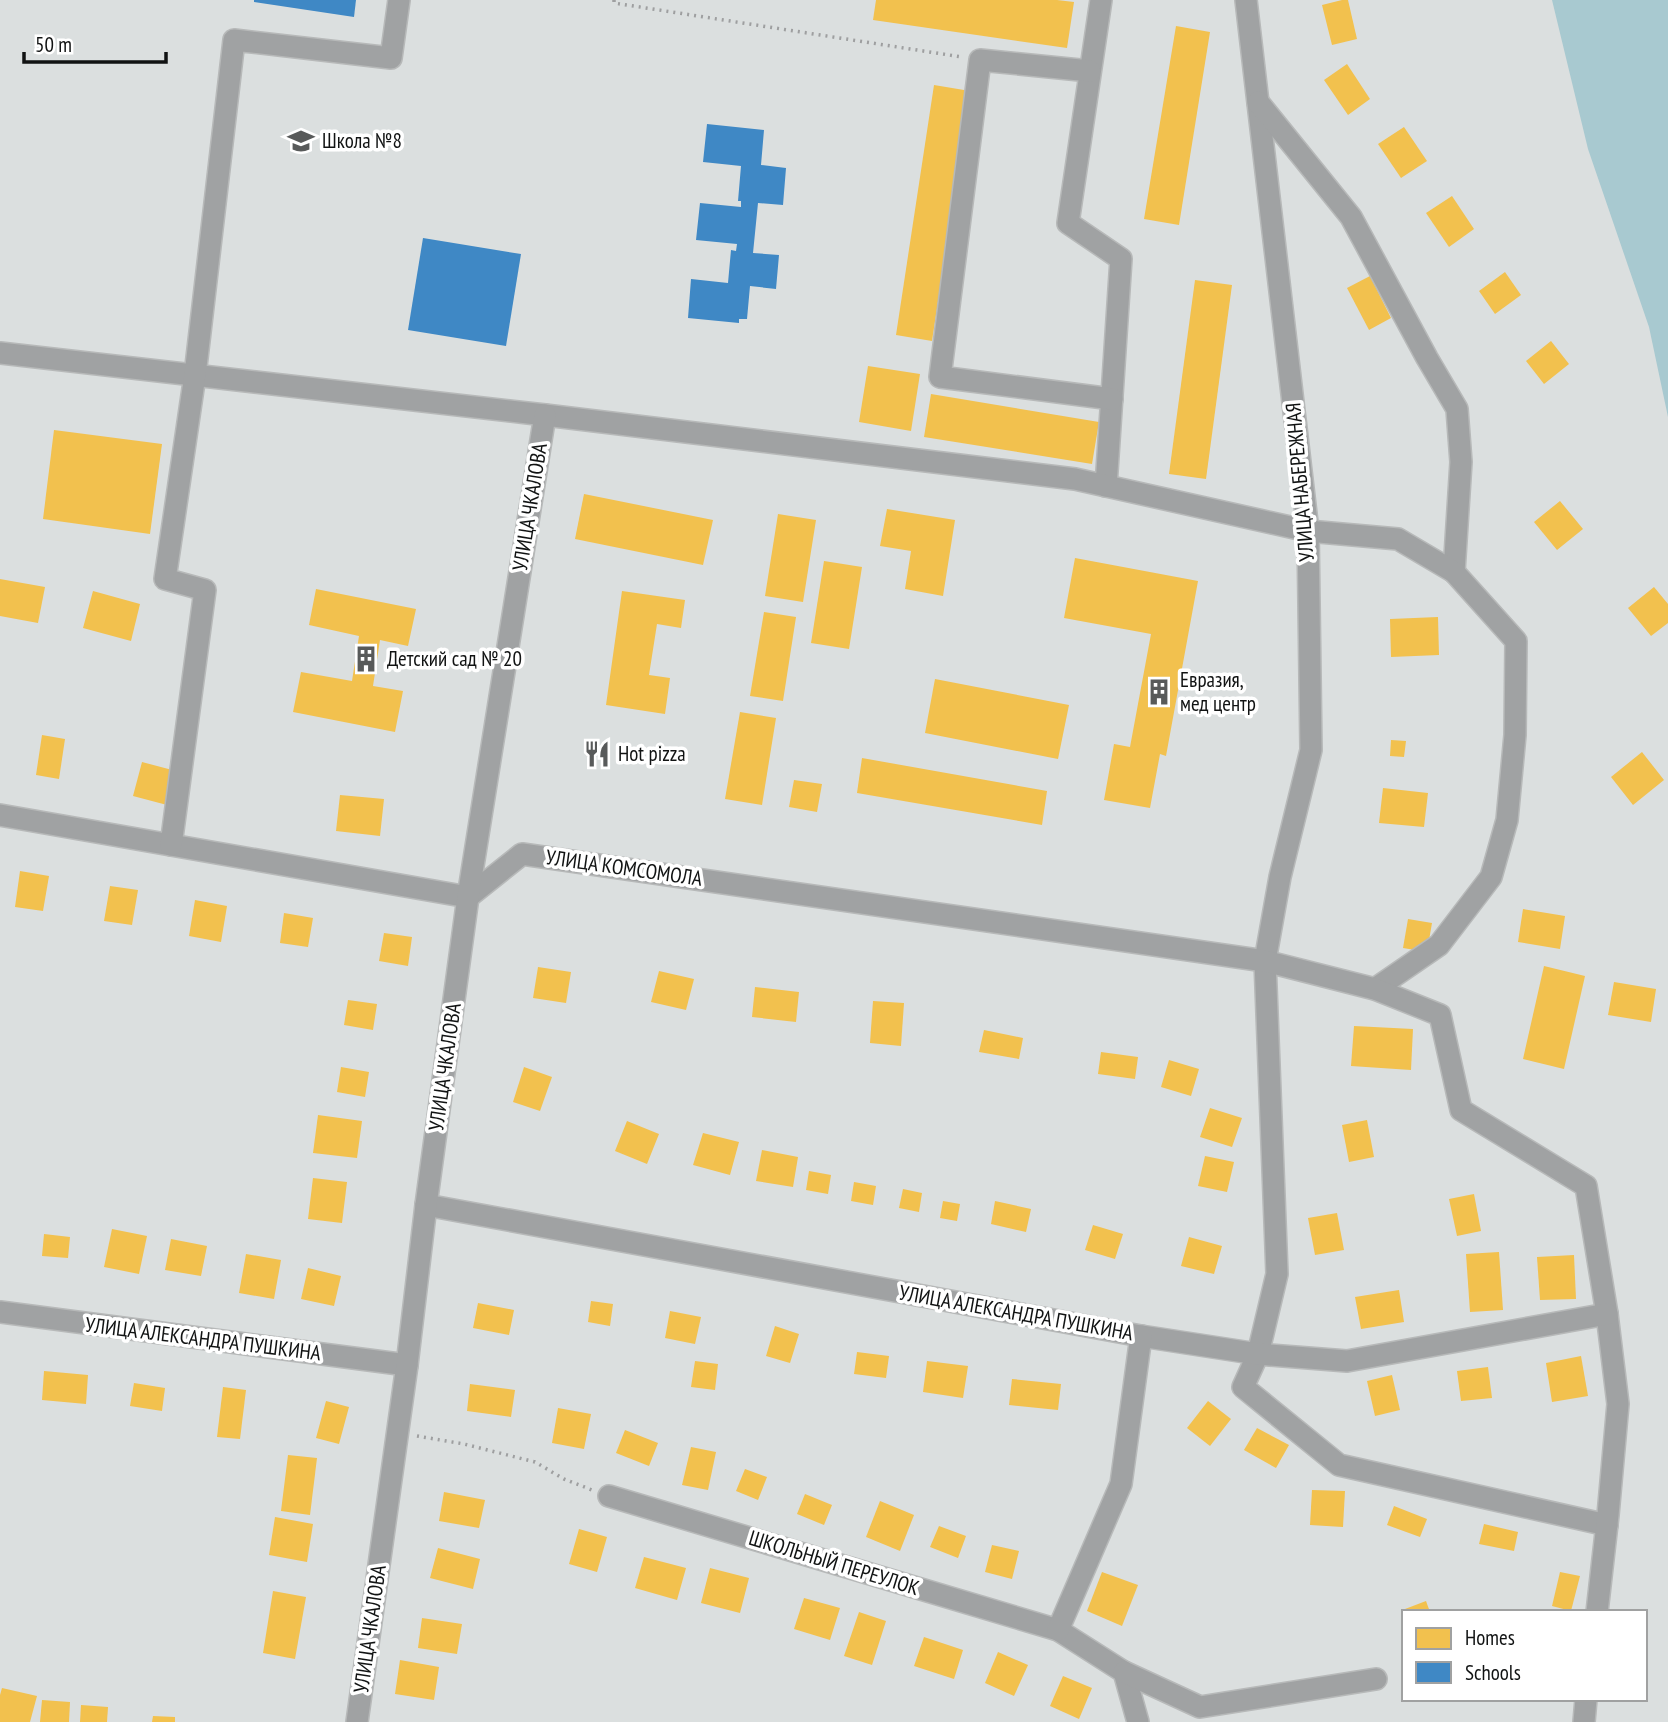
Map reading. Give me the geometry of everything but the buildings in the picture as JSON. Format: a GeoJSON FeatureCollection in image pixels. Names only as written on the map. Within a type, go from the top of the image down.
{"type":"FeatureCollection","features":[{"type":"Feature","properties":{"kind":"street"},"geometry":{"type":"LineString","coordinates":[[171,845],[205,590],[165,579],[195,375],[234,40],[391,58],[399,0]]}},
{"type":"Feature","properties":{"kind":"street"},"geometry":{"type":"LineString","coordinates":[[1101,0],[1068,223],[1121,259],[1106,486]]}},
{"type":"Feature","properties":{"kind":"street","name":"УЛИЦА НАБЕРЕЖНАЯ"},"geometry":{"type":"LineString","coordinates":[[1246,0],[1308,531],[1311,750],[1280,877],[1265,961],[1276,1274],[1258,1354],[1243,1387],[1339,1465],[1607,1525]]}},
{"type":"Feature","properties":{"kind":"street"},"geometry":{"type":"LineString","coordinates":[[1090,71],[981,60],[940,377],[1112,399]]}},
{"type":"Feature","properties":{"kind":"street"},"geometry":{"type":"LineString","coordinates":[[1258,102],[1352,217],[1457,409],[1461,462],[1454,572]]}},
{"type":"Feature","properties":{"kind":"street"},"geometry":{"type":"LineString","coordinates":[[0,353],[1062,477],[1308,531],[1398,539],[1454,572],[1516,641],[1515,735],[1507,820],[1491,877],[1438,945],[1375,989]]}},
{"type":"Feature","properties":{"kind":"street","name":"УЛИЦА ЧКАЛОВА"},"geometry":{"type":"LineString","coordinates":[[357,1722],[468,897],[545,415]]}},
{"type":"Feature","properties":{"kind":"street"},"geometry":{"type":"LineString","coordinates":[[0,815],[468,897]]}},
{"type":"Feature","properties":{"kind":"street","name":"УЛИЦА КОМСОМОЛА"},"geometry":{"type":"LineString","coordinates":[[468,897],[522,853],[1265,961],[1375,989],[1440,1015],[1461,1110],[1586,1186],[1607,1314]]}},
{"type":"Feature","properties":{"kind":"street","name":"УЛИЦА АЛЕКСАНДРА ПУШКИНА"},"geometry":{"type":"LineString","coordinates":[[426,1205],[1141,1336],[1258,1354],[1347,1362],[1607,1314]]}},
{"type":"Feature","properties":{"kind":"street","name":"УЛИЦА АЛЕКСАНДРА ПУШКИНА"},"geometry":{"type":"LineString","coordinates":[[0,1312],[407,1365]]}},
{"type":"Feature","properties":{"kind":"street"},"geometry":{"type":"LineString","coordinates":[[1597,1610],[1618,1404],[1607,1314]]}},
{"type":"Feature","properties":{"kind":"street"},"geometry":{"type":"LineString","coordinates":[[1058,1630],[1121,1484],[1141,1336]]}},
{"type":"Feature","properties":{"kind":"street","name":"ШКОЛЬНЫЙ ПЕРЕУЛОК"},"geometry":{"type":"LineString","coordinates":[[609,1496],[1058,1630],[1124,1672],[1200,1707],[1376,1679]]}},
{"type":"Feature","properties":{"kind":"street"},"geometry":{"type":"LineString","coordinates":[[1124,1672],[1138,1722]]}},
{"type":"Feature","properties":{"kind":"street"},"geometry":{"type":"LineString","coordinates":[[1584,1722],[1586,1701]]}},
{"type":"Feature","properties":{"kind":"path"},"geometry":{"type":"LineString","coordinates":[[614,0],[614,3],[981,60]]}},
{"type":"Feature","properties":{"kind":"path"},"geometry":{"type":"LineString","coordinates":[[397,1433],[464,1444],[535,1462],[564,1479],[609,1496]]}},
{"type":"Feature","properties":{"kind":"shaded area"},"geometry":{"type":"Polygon","coordinates":[[[1552,0],[1668,0],[1668,417],[1649,327],[1588,149],[1552,0]]]}},
{"type":"Feature","properties":{"kind":"place","name":"Школа №8"},"geometry":{"type":"Point","coordinates":[301,141]}},
{"type":"Feature","properties":{"kind":"place","name":"Детский сад № 20"},"geometry":{"type":"Point","coordinates":[366,659]}},
{"type":"Feature","properties":{"kind":"place","name":"Евразия, мед центр"},"geometry":{"type":"Point","coordinates":[1159,692]}},
{"type":"Feature","properties":{"kind":"place","name":"Hot pizza"},"geometry":{"type":"Point","coordinates":[597,754]}}]}
